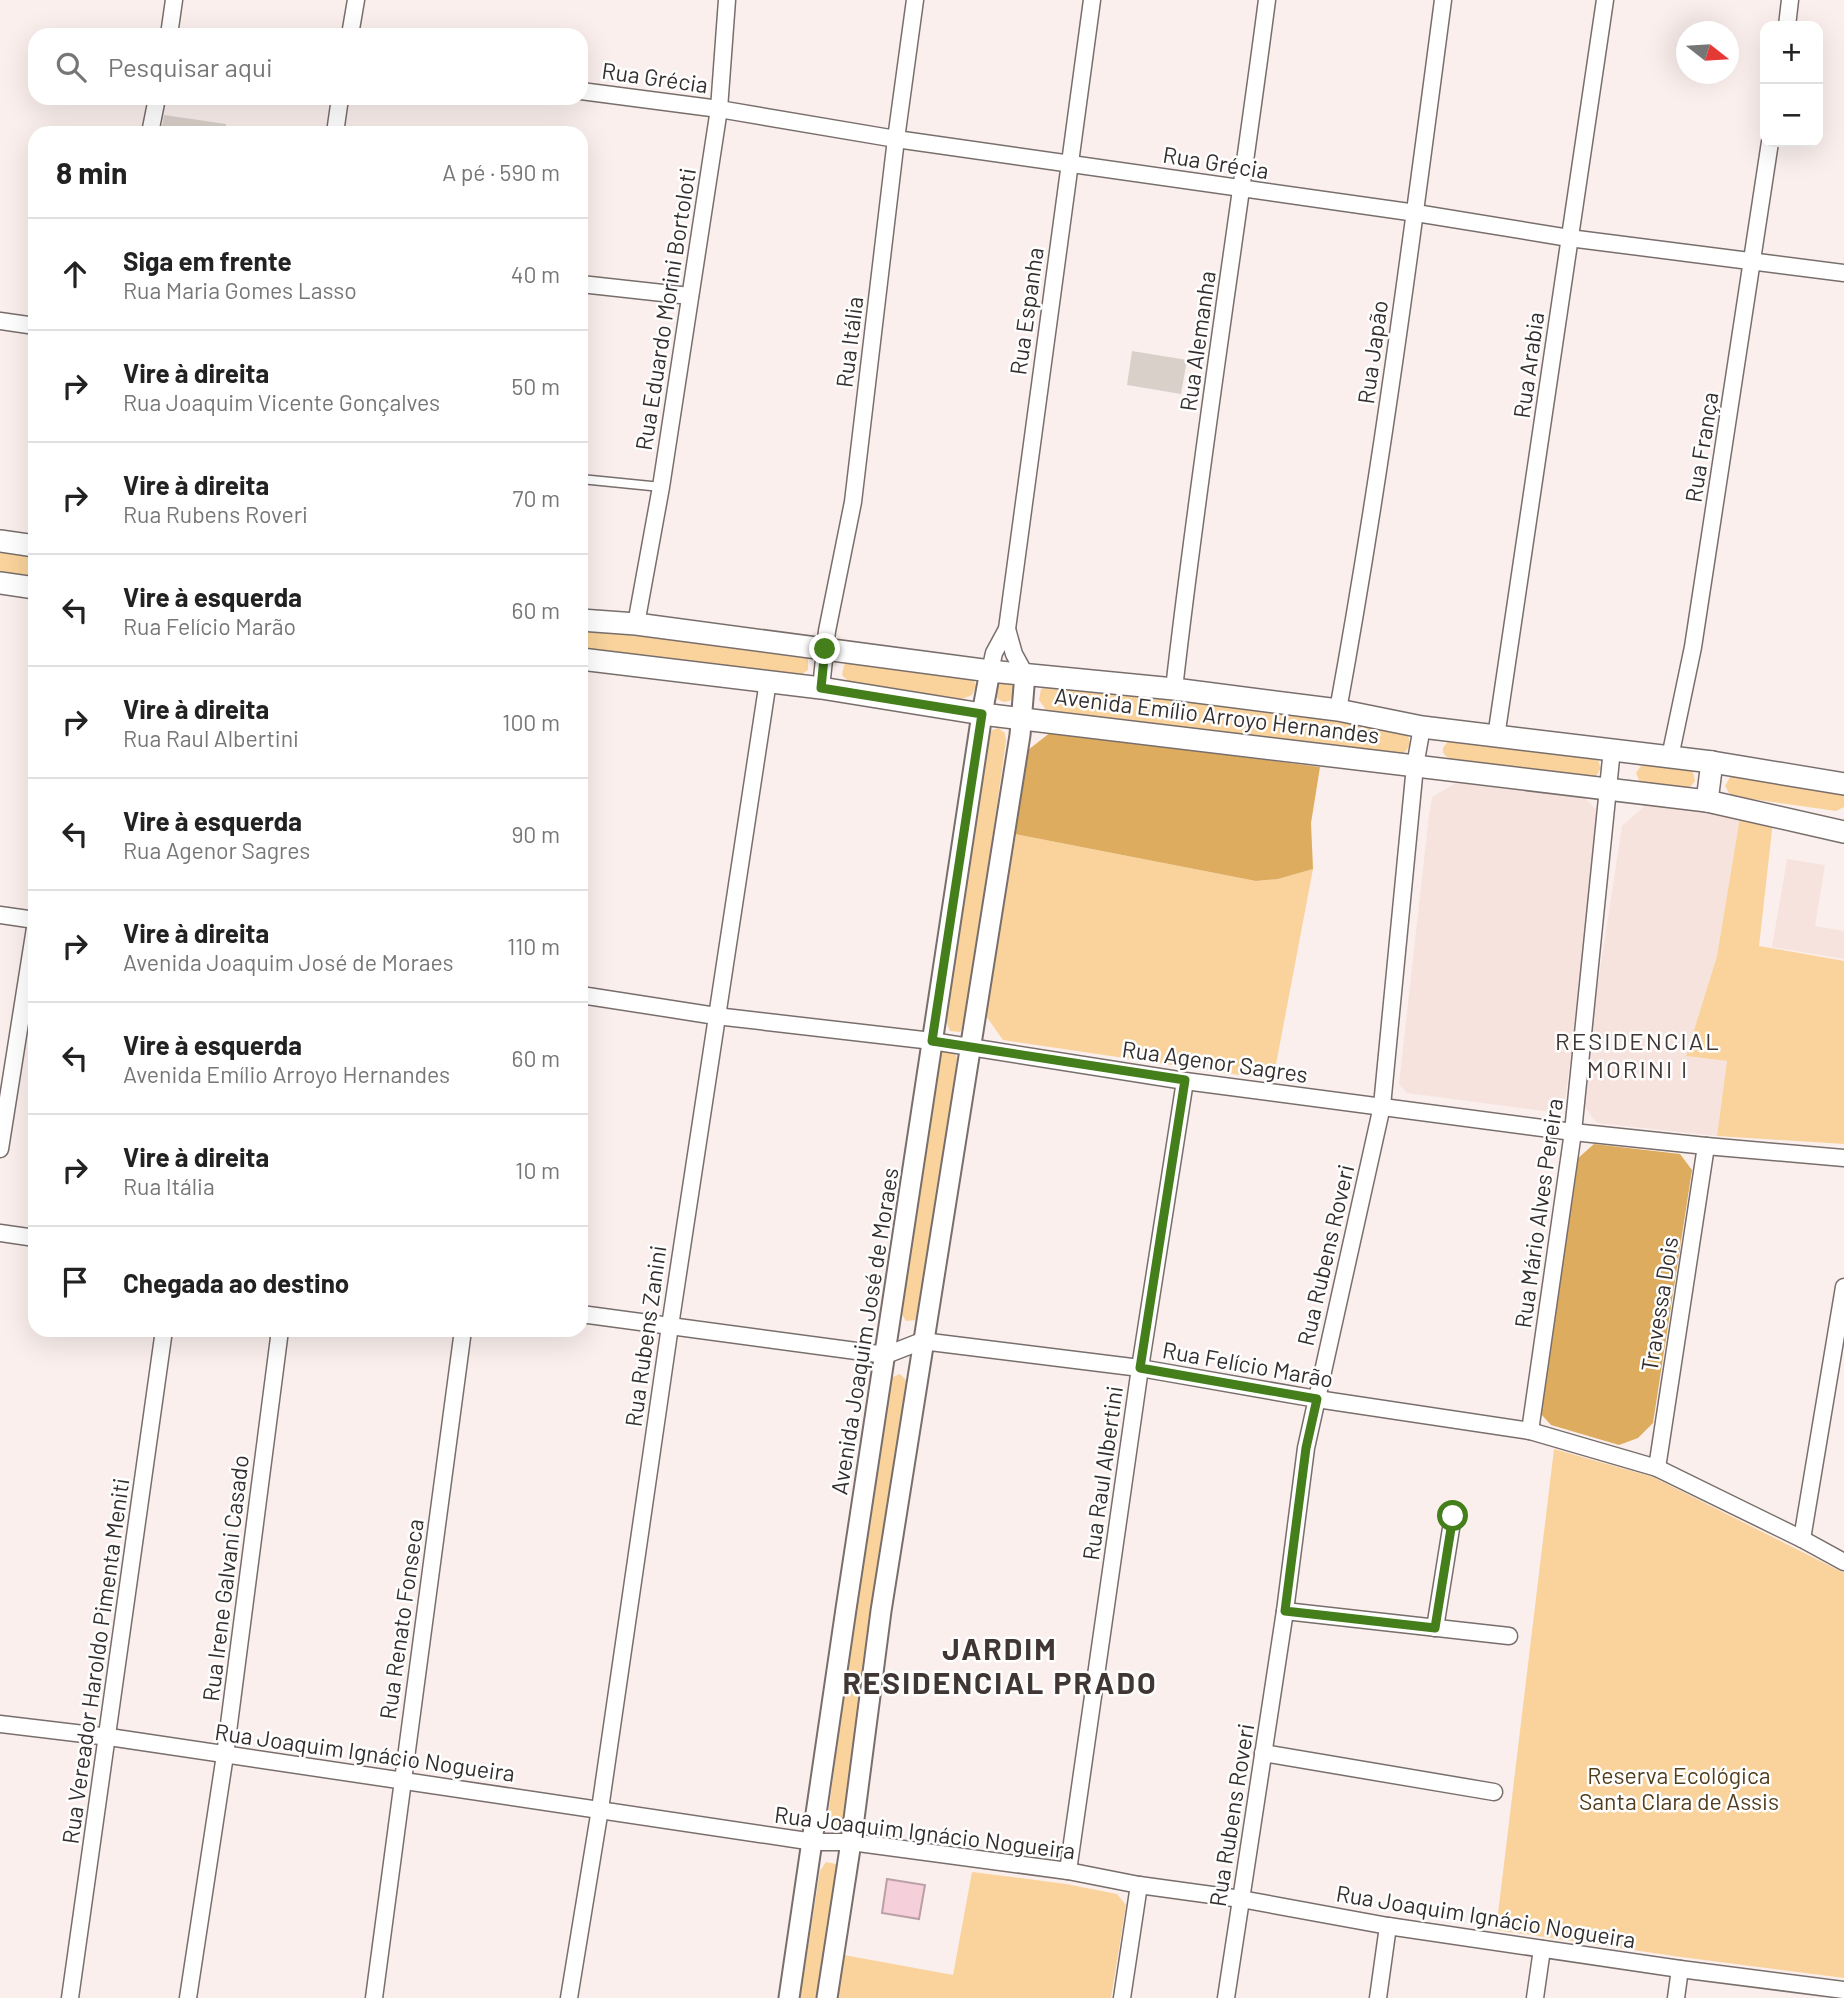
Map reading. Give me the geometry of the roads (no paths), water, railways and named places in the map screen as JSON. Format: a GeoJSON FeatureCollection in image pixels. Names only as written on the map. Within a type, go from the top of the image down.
{"type":"FeatureCollection","features":[{"type":"Feature","properties":{"kind":"main road"},"geometry":{"type":"LineString","coordinates":[[0,541],[28,545]]}},
{"type":"Feature","properties":{"kind":"main road"},"geometry":{"type":"LineString","coordinates":[[0,583],[28,587]]}},
{"type":"Feature","properties":{"kind":"main road","name":"Avenida Emílio Arroyo Hernandes"},"geometry":{"type":"LineString","coordinates":[[588,621],[636,624],[990,671],[1174,689],[1338,710],[1422,727],[1712,762],[1844,784]]}},
{"type":"Feature","properties":{"kind":"main road","name":"Avenida Emílio Arroyo Hernandes"},"geometry":{"type":"LineString","coordinates":[[588,660],[821,688],[982,714],[1707,801],[1844,832]]}},
{"type":"Feature","properties":{"kind":"main road"},"geometry":{"type":"LineString","coordinates":[[1707,801],[1712,762]]}},
{"type":"Feature","properties":{"kind":"street"},"geometry":{"type":"LineString","coordinates":[[174,0],[174,28]]}},
{"type":"Feature","properties":{"kind":"street"},"geometry":{"type":"LineString","coordinates":[[352,28],[356,0]]}},
{"type":"Feature","properties":{"kind":"street","name":"Rua Eduardo Morini Bortoloti"},"geometry":{"type":"LineString","coordinates":[[636,624],[661,487],[719,109],[727,0]]}},
{"type":"Feature","properties":{"kind":"street","name":"Rua Itália"},"geometry":{"type":"LineString","coordinates":[[821,688],[825,649],[853,502],[895,139],[915,0]]}},
{"type":"Feature","properties":{"kind":"street","name":"Rua Espanha"},"geometry":{"type":"LineString","coordinates":[[990,671],[994,653],[1006,629],[1092,0]]}},
{"type":"Feature","properties":{"kind":"street","name":"Rua Alemanha"},"geometry":{"type":"LineString","coordinates":[[1174,689],[1192,527],[1267,0]]}},
{"type":"Feature","properties":{"kind":"street","name":"Rua Japão"},"geometry":{"type":"LineString","coordinates":[[1338,710],[1360,591],[1416,213],[1443,0]]}},
{"type":"Feature","properties":{"kind":"street","name":"Rua Arabia"},"geometry":{"type":"LineString","coordinates":[[1496,737],[1605,0]]}},
{"type":"Feature","properties":{"kind":"street"},"geometry":{"type":"LineString","coordinates":[[1788,21],[1790,0]]}},
{"type":"Feature","properties":{"kind":"street","name":"Rua Grécia"},"geometry":{"type":"LineString","coordinates":[[588,92],[719,109],[895,139],[1416,213],[1569,238],[1844,274]]}},
{"type":"Feature","properties":{"kind":"street"},"geometry":{"type":"LineString","coordinates":[[151,126],[156,105]]}},
{"type":"Feature","properties":{"kind":"street"},"geometry":{"type":"LineString","coordinates":[[336,126],[339,105]]}},
{"type":"Feature","properties":{"kind":"street","name":"Rua França"},"geometry":{"type":"LineString","coordinates":[[1670,757],[1693,647],[1769,147]]}},
{"type":"Feature","properties":{"kind":"street"},"geometry":{"type":"LineString","coordinates":[[588,285],[690,296]]}},
{"type":"Feature","properties":{"kind":"street"},"geometry":{"type":"LineString","coordinates":[[0,321],[28,325]]}},
{"type":"Feature","properties":{"kind":"street","name":"Rua Espanha"},"geometry":{"type":"LineString","coordinates":[[1006,629],[1014,654],[1025,674]]}},
{"type":"Feature","properties":{"kind":"street","name":"Avenida Joaquim José de Moraes"},"geometry":{"type":"LineString","coordinates":[[789,1998],[990,671]]}},
{"type":"Feature","properties":{"kind":"street"},"geometry":{"type":"LineString","coordinates":[[827,1998],[851,1842],[881,1611],[1022,717],[1025,674]]}},
{"type":"Feature","properties":{"kind":"street","name":"Rua Rubens Zanini"},"geometry":{"type":"LineString","coordinates":[[569,1998],[600,1809],[768,681]]}},
{"type":"Feature","properties":{"kind":"street","name":"Rua Rubens Roveri"},"geometry":{"type":"LineString","coordinates":[[1226,1998],[1285,1611],[1306,1448],[1382,1106],[1422,727]]}},
{"type":"Feature","properties":{"kind":"street","name":"Rua Mário Alves Pereira"},"geometry":{"type":"LineString","coordinates":[[1530,1431],[1573,1132],[1612,749]]}},
{"type":"Feature","properties":{"kind":"street"},"geometry":{"type":"LineString","coordinates":[[0,915],[28,919]]}},
{"type":"Feature","properties":{"kind":"street"},"geometry":{"type":"LineString","coordinates":[[0,1149],[28,972]]}},
{"type":"Feature","properties":{"kind":"street","name":"Rua Agenor Sagres"},"geometry":{"type":"LineString","coordinates":[[588,996],[716,1016],[932,1041],[1185,1080],[1573,1132],[1844,1158]]}},
{"type":"Feature","properties":{"kind":"street","name":"Rua Raul Albertini"},"geometry":{"type":"LineString","coordinates":[[1068,1871],[1140,1368],[1185,1080]]}},
{"type":"Feature","properties":{"kind":"street","name":"Travessa Dois"},"geometry":{"type":"LineString","coordinates":[[1657,1468],[1706,1146]]}},
{"type":"Feature","properties":{"kind":"street"},"geometry":{"type":"LineString","coordinates":[[0,1233],[28,1237]]}},
{"type":"Feature","properties":{"kind":"street"},"geometry":{"type":"LineString","coordinates":[[1802,1539],[1844,1287]]}},
{"type":"Feature","properties":{"kind":"street","name":"Rua Felício Marão"},"geometry":{"type":"LineString","coordinates":[[588,1315],[886,1355],[922,1341],[1140,1368],[1317,1399],[1530,1431],[1657,1468],[1844,1562]]}},
{"type":"Feature","properties":{"kind":"street","name":"Rua Vereador Haroldo Pimenta Meniti"},"geometry":{"type":"LineString","coordinates":[[71,1998],[163,1337]]}},
{"type":"Feature","properties":{"kind":"street","name":"Rua Irene Galvani Casado"},"geometry":{"type":"LineString","coordinates":[[188,1998],[225,1755],[279,1337]]}},
{"type":"Feature","properties":{"kind":"street","name":"Rua Renato Fonseca"},"geometry":{"type":"LineString","coordinates":[[374,1998],[462,1337]]}},
{"type":"Feature","properties":{"kind":"street"},"geometry":{"type":"LineString","coordinates":[[1435,1628],[1453,1516]]}},
{"type":"Feature","properties":{"kind":"street"},"geometry":{"type":"LineString","coordinates":[[1285,1611],[1509,1636]]}},
{"type":"Feature","properties":{"kind":"street","name":"Rua Joaquim Ignácio Nogueira"},"geometry":{"type":"LineString","coordinates":[[0,1724],[109,1737],[814,1842],[851,1842],[1068,1871],[1388,1926],[1679,1969],[1844,1990]]}},
{"type":"Feature","properties":{"kind":"street"},"geometry":{"type":"LineString","coordinates":[[1263,1753],[1494,1792]]}},
{"type":"Feature","properties":{"kind":"street"},"geometry":{"type":"LineString","coordinates":[[1122,1998],[1139,1885]]}},
{"type":"Feature","properties":{"kind":"street"},"geometry":{"type":"LineString","coordinates":[[1378,1998],[1388,1926]]}},
{"type":"Feature","properties":{"kind":"street"},"geometry":{"type":"LineString","coordinates":[[1535,1998],[1542,1949]]}},
{"type":"Feature","properties":{"kind":"street"},"geometry":{"type":"LineString","coordinates":[[1676,1998],[1679,1969]]}},
{"type":"Feature","properties":{"kind":"lane"},"geometry":{"type":"LineString","coordinates":[[588,480],[661,487]]}},
{"type":"Feature","properties":{"kind":"district","name":"RESIDENCIAL MORINI I"},"geometry":{"type":"Point","coordinates":[1638,1054]}},
{"type":"Feature","properties":{"kind":"district","name":"JARDIM RESIDENCIAL PRADO"},"geometry":{"type":"Point","coordinates":[1000,1665]}},
{"type":"Feature","properties":{"kind":"park label","name":"Reserva Ecológica Santa Clara de Assis"},"geometry":{"type":"Point","coordinates":[1679,1788]}}]}
